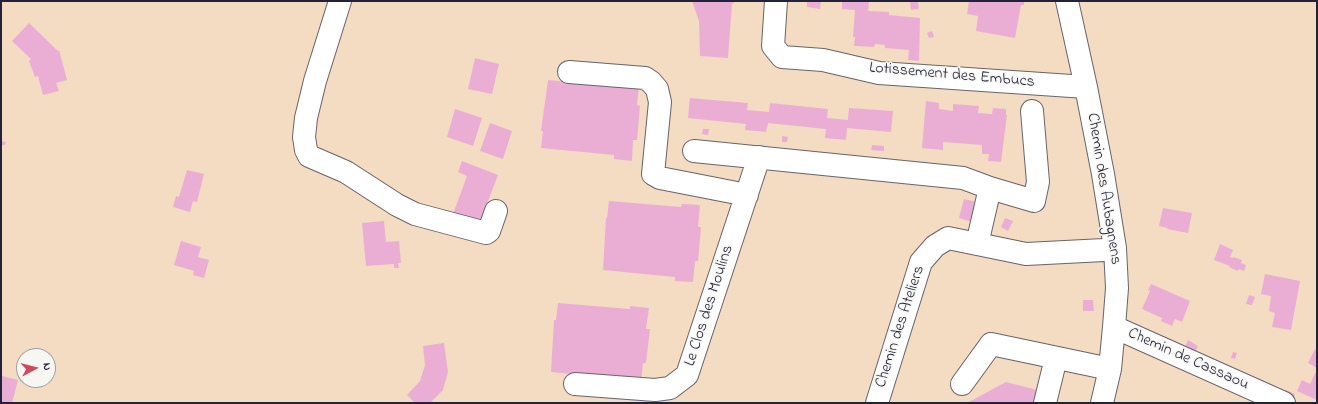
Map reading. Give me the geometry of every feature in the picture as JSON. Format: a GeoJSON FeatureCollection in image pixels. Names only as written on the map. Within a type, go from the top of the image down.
{"type":"FeatureCollection","features":[{"type":"Feature","properties":{"kind":"street"},"geometry":{"type":"LineString","coordinates":[[340,1],[315,81],[306,118],[304,137],[306,150],[309,156],[346,172],[397,205],[415,214],[486,233],[489,231],[496,211]]}},
{"type":"Feature","properties":{"kind":"street","name":"Lotissement des Embucs"},"geometry":{"type":"LineString","coordinates":[[776,1],[773,46],[782,57],[823,60],[879,73],[1086,87]]}},
{"type":"Feature","properties":{"kind":"street","name":"Chemin des Aubagnens"},"geometry":{"type":"LineString","coordinates":[[1067,1],[1103,174],[1115,248],[1117,288],[1114,327],[1110,369],[1102,403]]}},
{"type":"Feature","properties":{"kind":"street"},"geometry":{"type":"LineString","coordinates":[[569,72],[645,78],[651,82],[657,89],[660,102],[653,174],[660,178],[747,195]]}},
{"type":"Feature","properties":{"kind":"street"},"geometry":{"type":"LineString","coordinates":[[694,151],[963,178],[1034,201],[1038,182],[1032,111]]}},
{"type":"Feature","properties":{"kind":"street","name":"Le Clos des Moulins"},"geometry":{"type":"LineString","coordinates":[[575,384],[655,390],[670,388],[687,375],[759,157]]}},
{"type":"Feature","properties":{"kind":"street"},"geometry":{"type":"LineString","coordinates":[[977,244],[990,188]]}},
{"type":"Feature","properties":{"kind":"street","name":"Chemin des Ateliers"},"geometry":{"type":"LineString","coordinates":[[877,403],[921,262],[935,246],[948,238],[1026,254],[1104,250],[1115,248]]}},
{"type":"Feature","properties":{"kind":"street","name":"Chemin de Cassaou"},"geometry":{"type":"LineString","coordinates":[[1114,327],[1284,403]]}},
{"type":"Feature","properties":{"kind":"street"},"geometry":{"type":"LineString","coordinates":[[962,384],[991,344],[1110,369]]}},
{"type":"Feature","properties":{"kind":"street"},"geometry":{"type":"LineString","coordinates":[[1045,403],[1056,358]]}},
{"type":"Feature","properties":{"kind":"building"},"geometry":{"type":"Polygon","coordinates":[[[692,1],[733,1],[728,58],[700,56],[699,21],[692,1]]]}},
{"type":"Feature","properties":{"kind":"building"},"geometry":{"type":"Polygon","coordinates":[[[807,1],[821,1],[820,9],[807,7],[807,1]]]}},
{"type":"Feature","properties":{"kind":"building"},"geometry":{"type":"Polygon","coordinates":[[[842,1],[869,1],[868,11],[889,12],[889,15],[920,18],[919,61],[908,60],[909,50],[885,48],[885,45],[875,44],[874,47],[854,46],[855,37],[853,37],[855,10],[842,9],[842,1]]]}},
{"type":"Feature","properties":{"kind":"building"},"geometry":{"type":"Polygon","coordinates":[[[910,1],[918,1],[919,9],[911,10],[910,1]]]}},
{"type":"Feature","properties":{"kind":"building"},"geometry":{"type":"Polygon","coordinates":[[[969,1],[1024,1],[1024,5],[1021,5],[1015,38],[976,31],[978,16],[967,14],[969,1]]]}},
{"type":"Feature","properties":{"kind":"building"},"geometry":{"type":"Polygon","coordinates":[[[29,23],[58,51],[59,50],[67,80],[56,83],[59,91],[43,95],[38,76],[35,77],[29,61],[31,59],[12,41],[29,23]]]}},
{"type":"Feature","properties":{"kind":"building"},"geometry":{"type":"Polygon","coordinates":[[[932,31],[934,37],[929,38],[927,33],[932,31]]]}},
{"type":"Feature","properties":{"kind":"building"},"geometry":{"type":"Polygon","coordinates":[[[475,58],[499,64],[492,94],[468,89],[475,58]]]}},
{"type":"Feature","properties":{"kind":"building"},"geometry":{"type":"Polygon","coordinates":[[[548,80],[622,87],[639,85],[637,105],[640,106],[637,140],[633,140],[632,161],[614,159],[614,155],[541,148],[543,131],[541,131],[548,80]]]}},
{"type":"Feature","properties":{"kind":"building"},"geometry":{"type":"Polygon","coordinates":[[[690,98],[748,103],[747,110],[769,112],[770,103],[828,109],[827,118],[848,120],[849,108],[893,111],[891,132],[847,128],[846,140],[825,138],[826,129],[768,123],[766,132],[745,130],[746,124],[688,118],[690,98]]]}},
{"type":"Feature","properties":{"kind":"building"},"geometry":{"type":"Polygon","coordinates":[[[926,101],[939,103],[939,109],[953,111],[953,104],[979,106],[978,113],[992,114],[993,108],[1006,109],[1007,115],[1001,162],[988,161],[989,154],[982,154],[982,145],[943,142],[943,150],[922,148],[926,101]]]}},
{"type":"Feature","properties":{"kind":"building"},"geometry":{"type":"Polygon","coordinates":[[[455,109],[482,118],[473,146],[447,137],[455,109]]]}},
{"type":"Feature","properties":{"kind":"building"},"geometry":{"type":"Polygon","coordinates":[[[490,123],[512,131],[503,159],[480,151],[490,123]]]}},
{"type":"Feature","properties":{"kind":"building"},"geometry":{"type":"Polygon","coordinates":[[[703,129],[709,129],[708,135],[702,134],[703,129]]]}},
{"type":"Feature","properties":{"kind":"building"},"geometry":{"type":"Polygon","coordinates":[[[782,136],[788,137],[787,142],[782,142],[782,136]]]}},
{"type":"Feature","properties":{"kind":"building"},"geometry":{"type":"Polygon","coordinates":[[[1,141],[6,142],[5,145],[1,145],[1,141]]]}},
{"type":"Feature","properties":{"kind":"building"},"geometry":{"type":"Polygon","coordinates":[[[872,145],[884,146],[884,151],[871,150],[872,145]]]}},
{"type":"Feature","properties":{"kind":"building"},"geometry":{"type":"Polygon","coordinates":[[[462,161],[498,175],[479,225],[453,214],[467,176],[458,172],[462,161]]]}},
{"type":"Feature","properties":{"kind":"building"},"geometry":{"type":"Polygon","coordinates":[[[187,170],[204,174],[197,202],[193,201],[190,212],[173,207],[176,196],[179,197],[187,170]]]}},
{"type":"Feature","properties":{"kind":"building"},"geometry":{"type":"Polygon","coordinates":[[[964,199],[977,202],[972,222],[959,218],[964,199]]]}},
{"type":"Feature","properties":{"kind":"building"},"geometry":{"type":"Polygon","coordinates":[[[609,201],[681,207],[682,204],[700,205],[698,227],[701,227],[698,261],[695,261],[693,282],[675,281],[675,277],[603,270],[606,218],[609,201]]]}},
{"type":"Feature","properties":{"kind":"building"},"geometry":{"type":"Polygon","coordinates":[[[1163,208],[1192,213],[1188,233],[1159,226],[1163,208]]]}},
{"type":"Feature","properties":{"kind":"building"},"geometry":{"type":"Polygon","coordinates":[[[1005,218],[1013,221],[1008,231],[1001,227],[1005,218]]]}},
{"type":"Feature","properties":{"kind":"building"},"geometry":{"type":"Polygon","coordinates":[[[384,221],[386,242],[399,241],[401,263],[398,263],[399,268],[394,268],[394,264],[366,266],[362,223],[384,221]]]}},
{"type":"Feature","properties":{"kind":"building"},"geometry":{"type":"Polygon","coordinates":[[[181,241],[201,247],[198,257],[209,260],[204,278],[193,275],[194,271],[174,265],[181,241]]]}},
{"type":"Feature","properties":{"kind":"building"},"geometry":{"type":"Polygon","coordinates":[[[1220,244],[1233,250],[1230,257],[1242,260],[1241,263],[1246,265],[1244,271],[1239,269],[1238,271],[1229,267],[1230,266],[1214,260],[1220,244]]]}},
{"type":"Feature","properties":{"kind":"building"},"geometry":{"type":"Polygon","coordinates":[[[1265,274],[1300,281],[1291,330],[1272,327],[1275,313],[1269,311],[1271,296],[1261,294],[1265,274]]]}},
{"type":"Feature","properties":{"kind":"building"},"geometry":{"type":"Polygon","coordinates":[[[1151,284],[1190,301],[1182,322],[1175,319],[1172,326],[1161,321],[1162,318],[1142,309],[1150,291],[1148,290],[1151,284]]]}},
{"type":"Feature","properties":{"kind":"building"},"geometry":{"type":"Polygon","coordinates":[[[1249,295],[1255,297],[1252,305],[1246,304],[1249,295]]]}},
{"type":"Feature","properties":{"kind":"building"},"geometry":{"type":"Polygon","coordinates":[[[1083,300],[1093,300],[1094,311],[1083,311],[1083,300]]]}},
{"type":"Feature","properties":{"kind":"building"},"geometry":{"type":"Polygon","coordinates":[[[558,303],[630,309],[630,306],[649,308],[646,329],[650,329],[646,363],[643,363],[641,384],[623,379],[551,372],[554,320],[556,320],[558,303]]]}},
{"type":"Feature","properties":{"kind":"building"},"geometry":{"type":"Polygon","coordinates":[[[1188,340],[1198,346],[1194,354],[1184,349],[1188,340]]]}},
{"type":"Feature","properties":{"kind":"building"},"geometry":{"type":"Polygon","coordinates":[[[444,343],[448,372],[443,390],[430,403],[415,403],[407,395],[420,381],[425,365],[423,346],[444,343]]]}},
{"type":"Feature","properties":{"kind":"building"},"geometry":{"type":"Polygon","coordinates":[[[1315,349],[1317,352],[1317,368],[1308,363],[1315,349]]]}},
{"type":"Feature","properties":{"kind":"building"},"geometry":{"type":"Polygon","coordinates":[[[1233,352],[1237,353],[1235,359],[1231,358],[1233,352]]]}},
{"type":"Feature","properties":{"kind":"building"},"geometry":{"type":"Polygon","coordinates":[[[1315,373],[1317,374],[1317,400],[1297,391],[1302,380],[1310,384],[1315,373]]]}},
{"type":"Feature","properties":{"kind":"building"},"geometry":{"type":"Polygon","coordinates":[[[2,376],[16,380],[16,388],[12,403],[1,403],[2,376]]]}},
{"type":"Feature","properties":{"kind":"building"},"geometry":{"type":"Polygon","coordinates":[[[1006,382],[1037,390],[1034,403],[967,403],[1006,382]]]}},
{"type":"Feature","properties":{"kind":"building"},"geometry":{"type":"Polygon","coordinates":[[[1286,390],[1295,394],[1292,402],[1284,399],[1286,390]]]}}]}
